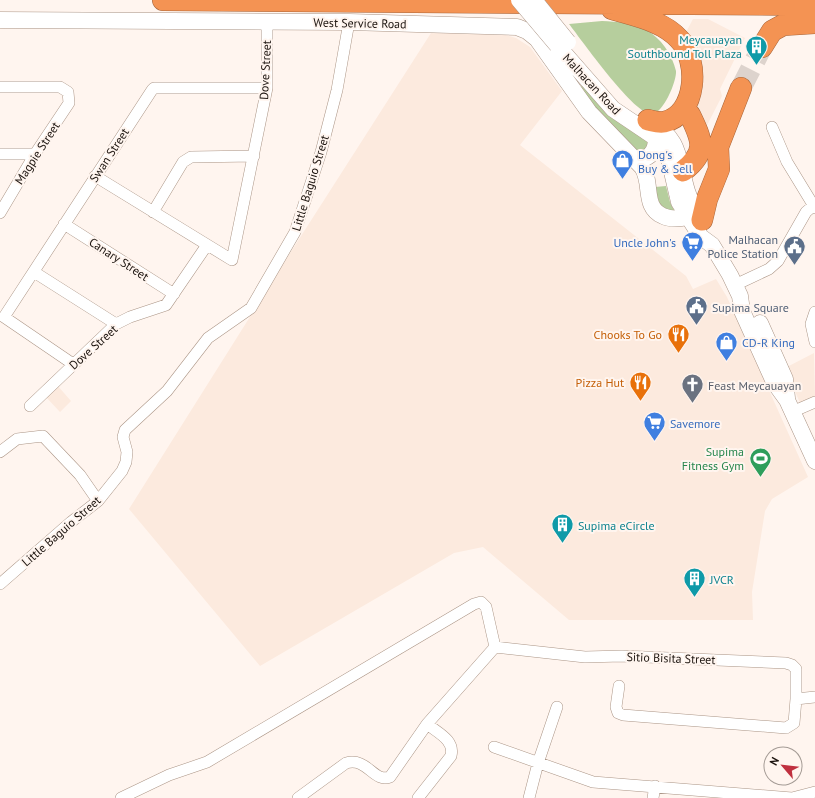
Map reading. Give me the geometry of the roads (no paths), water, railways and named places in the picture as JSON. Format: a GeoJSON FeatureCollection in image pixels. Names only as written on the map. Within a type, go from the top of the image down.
{"type":"FeatureCollection","features":[{"type":"Feature","properties":{"kind":"highway"},"geometry":{"type":"LineString","coordinates":[[163,0],[405,3],[587,2],[815,5]]}},
{"type":"Feature","properties":{"kind":"highway"},"geometry":{"type":"LineString","coordinates":[[587,2],[647,20],[663,27],[678,38],[688,52],[693,67],[693,82],[689,107],[699,134],[701,148],[693,163],[680,170]]}},
{"type":"Feature","properties":{"kind":"highway"},"geometry":{"type":"LineString","coordinates":[[762,47],[772,31],[783,25],[815,23]]}},
{"type":"Feature","properties":{"kind":"highway"},"geometry":{"type":"LineString","coordinates":[[680,170],[704,171],[716,163],[718,147],[741,88]]}},
{"type":"Feature","properties":{"kind":"highway"},"geometry":{"type":"LineString","coordinates":[[652,129],[659,122],[669,120],[679,112],[689,107]]}},
{"type":"Feature","properties":{"kind":"highway"},"geometry":{"type":"LineString","coordinates":[[695,219],[707,199],[719,169],[717,158]]}},
{"type":"Feature","properties":{"kind":"street","name":"Malhacan Road"},"geometry":{"type":"LineString","coordinates":[[519,0],[623,104],[652,129],[659,127],[669,136],[691,202],[695,219],[710,231],[712,245],[737,291],[742,311],[774,382],[790,406],[815,460]]}},
{"type":"Feature","properties":{"kind":"street","name":"Malhacan Road"},"geometry":{"type":"LineString","coordinates":[[534,0],[563,43]]}},
{"type":"Feature","properties":{"kind":"street","name":"West Service Road"},"geometry":{"type":"LineString","coordinates":[[0,20],[348,22],[505,26],[523,29],[537,39],[589,112],[632,156],[645,171],[648,179]]}},
{"type":"Feature","properties":{"kind":"street","name":"Dove Street"},"geometry":{"type":"LineString","coordinates":[[30,406],[116,324],[130,317],[166,305],[207,245],[232,260],[267,88],[267,22]]}},
{"type":"Feature","properties":{"kind":"street","name":"Little Baguio Street"},"geometry":{"type":"LineString","coordinates":[[0,584],[71,522],[98,501],[122,471],[126,462],[127,452],[123,437],[125,430],[167,391],[208,338],[251,308],[295,232],[320,152],[337,90],[348,22]]}},
{"type":"Feature","properties":{"kind":"street","name":"Magpie Street"},"geometry":{"type":"LineString","coordinates":[[0,87],[53,86],[60,87],[68,92],[68,106],[36,154],[0,214]]}},
{"type":"Feature","properties":{"kind":"street","name":"Swan Street"},"geometry":{"type":"LineString","coordinates":[[2,318],[34,272],[149,93],[154,88],[267,88]]}},
{"type":"Feature","properties":{"kind":"street"},"geometry":{"type":"LineString","coordinates":[[737,291],[778,261],[806,212],[814,207],[787,162],[772,127]]}},
{"type":"Feature","properties":{"kind":"street"},"geometry":{"type":"LineString","coordinates":[[632,156],[642,159],[649,156],[654,149],[652,129]]}},
{"type":"Feature","properties":{"kind":"street"},"geometry":{"type":"LineString","coordinates":[[0,154],[36,154]]}},
{"type":"Feature","properties":{"kind":"street"},"geometry":{"type":"LineString","coordinates":[[153,212],[183,162],[191,157],[254,156]]}},
{"type":"Feature","properties":{"kind":"street"},"geometry":{"type":"LineString","coordinates":[[680,170],[648,179],[649,200],[655,211],[662,216],[672,219],[695,219]]}},
{"type":"Feature","properties":{"kind":"street"},"geometry":{"type":"LineString","coordinates":[[95,176],[207,245]]}},
{"type":"Feature","properties":{"kind":"street","name":"Canary Street"},"geometry":{"type":"LineString","coordinates":[[64,224],[174,294]]}},
{"type":"Feature","properties":{"kind":"street"},"geometry":{"type":"LineString","coordinates":[[34,272],[116,324]]}},
{"type":"Feature","properties":{"kind":"street"},"geometry":{"type":"LineString","coordinates":[[815,312],[811,324],[815,342]]}},
{"type":"Feature","properties":{"kind":"street"},"geometry":{"type":"LineString","coordinates":[[2,318],[73,364]]}},
{"type":"Feature","properties":{"kind":"street"},"geometry":{"type":"LineString","coordinates":[[790,406],[815,402]]}},
{"type":"Feature","properties":{"kind":"street"},"geometry":{"type":"LineString","coordinates":[[0,452],[17,438],[43,436],[80,475],[98,501]]}},
{"type":"Feature","properties":{"kind":"street"},"geometry":{"type":"LineString","coordinates":[[122,798],[169,775],[207,762],[474,604],[480,602],[486,607],[495,647],[427,724],[390,777],[379,777],[360,762],[354,761],[346,763],[298,798]]}},
{"type":"Feature","properties":{"kind":"street","name":"Sitio Bisita Street"},"geometry":{"type":"LineString","coordinates":[[495,647],[585,657],[622,656],[786,663],[792,665],[796,669],[796,699]]}},
{"type":"Feature","properties":{"kind":"street"},"geometry":{"type":"LineString","coordinates":[[619,686],[616,707],[618,713],[623,715],[786,728],[794,723],[796,699],[815,698]]}},
{"type":"Feature","properties":{"kind":"street"},"geometry":{"type":"LineString","coordinates":[[529,798],[538,763],[558,707]]}},
{"type":"Feature","properties":{"kind":"street"},"geometry":{"type":"LineString","coordinates":[[418,798],[451,756],[453,749],[449,742],[427,724]]}},
{"type":"Feature","properties":{"kind":"street"},"geometry":{"type":"LineString","coordinates":[[494,747],[593,782],[792,798],[815,792]]}},
{"type":"Feature","properties":{"kind":"street"},"geometry":{"type":"LineString","coordinates":[[653,798],[655,786]]}},
{"type":"Feature","properties":{"kind":"tunnel"},"geometry":{"type":"LineString","coordinates":[[741,88],[762,47]]}},
{"type":"Feature","properties":{"kind":"place","name":"Meycauayan Southbound Toll Plaza"},"geometry":{"type":"Point","coordinates":[757,66]}},
{"type":"Feature","properties":{"kind":"place","name":"Dong's Buy & Sell"},"geometry":{"type":"Point","coordinates":[623,180]}},
{"type":"Feature","properties":{"kind":"place","name":"Uncle John's"},"geometry":{"type":"Point","coordinates":[692,262]}},
{"type":"Feature","properties":{"kind":"place","name":"Malhacan Police Station"},"geometry":{"type":"Point","coordinates":[794,266]}},
{"type":"Feature","properties":{"kind":"place","name":"Supima Square"},"geometry":{"type":"Point","coordinates":[697,326]}},
{"type":"Feature","properties":{"kind":"place","name":"Chooks To Go"},"geometry":{"type":"Point","coordinates":[678,354]}},
{"type":"Feature","properties":{"kind":"place","name":"CD-R King"},"geometry":{"type":"Point","coordinates":[727,362]}},
{"type":"Feature","properties":{"kind":"place","name":"Pizza Hut"},"geometry":{"type":"Point","coordinates":[640,402]}},
{"type":"Feature","properties":{"kind":"place","name":"Feast Meycauayan"},"geometry":{"type":"Point","coordinates":[692,404]}},
{"type":"Feature","properties":{"kind":"place","name":"Savemore"},"geometry":{"type":"Point","coordinates":[655,442]}},
{"type":"Feature","properties":{"kind":"place","name":"Supima Fitness Gym"},"geometry":{"type":"Point","coordinates":[760,478]}},
{"type":"Feature","properties":{"kind":"place","name":"Supima eCircle"},"geometry":{"type":"Point","coordinates":[562,544]}},
{"type":"Feature","properties":{"kind":"place","name":"JVCR"},"geometry":{"type":"Point","coordinates":[695,598]}}]}
